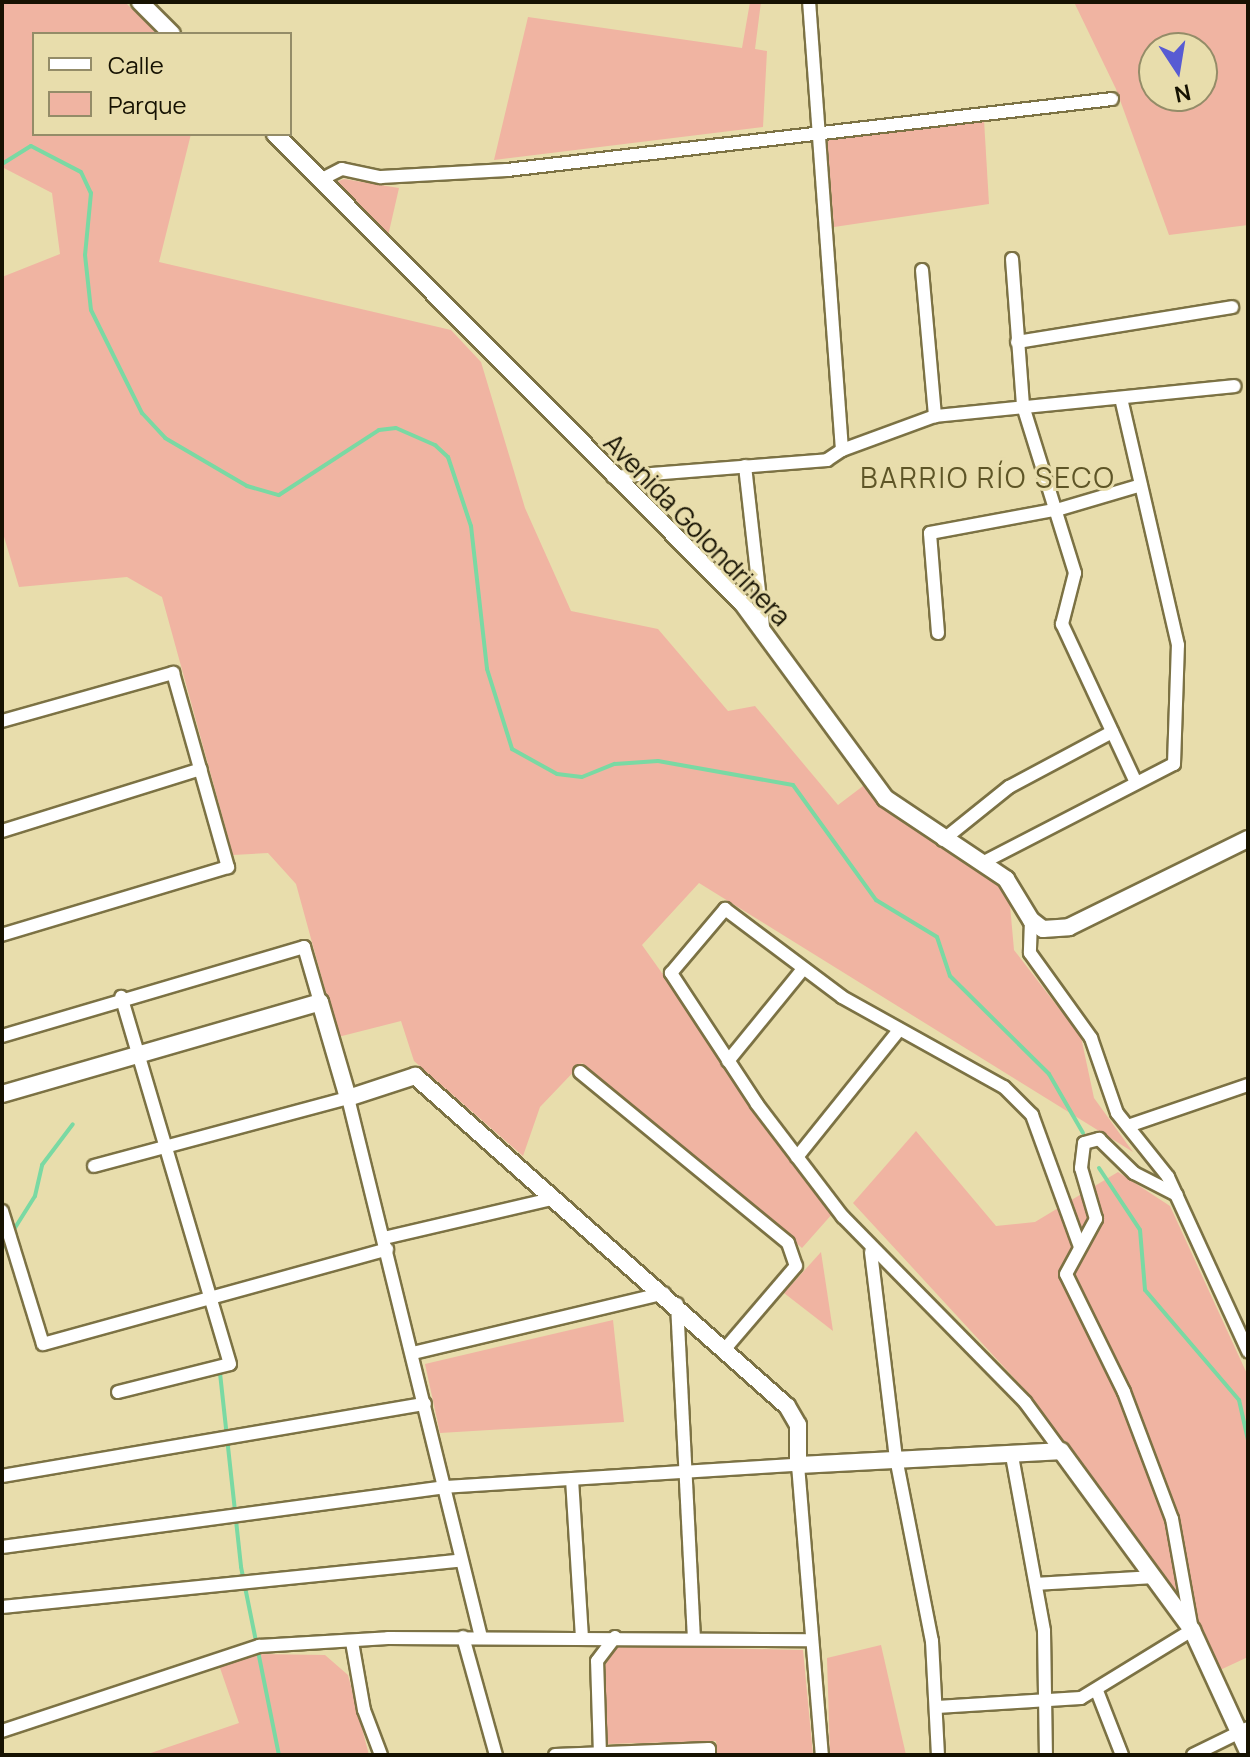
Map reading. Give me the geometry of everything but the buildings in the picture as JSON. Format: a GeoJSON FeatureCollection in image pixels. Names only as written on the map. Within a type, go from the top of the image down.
{"type":"FeatureCollection","features":[{"type":"Feature","properties":{"kind":"street"},"geometry":{"type":"LineString","coordinates":[[140,2],[170,32]]}},
{"type":"Feature","properties":{"kind":"street"},"geometry":{"type":"LineString","coordinates":[[809,2],[842,450]]}},
{"type":"Feature","properties":{"kind":"street"},"geometry":{"type":"LineString","coordinates":[[324,178],[342,169],[381,177],[507,170],[816,129],[1112,99]]}},
{"type":"Feature","properties":{"kind":"street","name":"Avenida Golondrinera"},"geometry":{"type":"LineString","coordinates":[[277,136],[324,178],[763,627],[869,779],[943,840],[1006,879],[1031,920],[1030,953],[1091,1038],[1110,1099],[1177,1195],[1248,1351]]}},
{"type":"Feature","properties":{"kind":"street"},"geometry":{"type":"LineString","coordinates":[[1012,259],[1023,406],[1060,509],[1075,573],[1062,624],[1136,783]]}},
{"type":"Feature","properties":{"kind":"street"},"geometry":{"type":"LineString","coordinates":[[922,270],[935,416]]}},
{"type":"Feature","properties":{"kind":"street"},"geometry":{"type":"LineString","coordinates":[[1017,342],[1232,307]]}},
{"type":"Feature","properties":{"kind":"street"},"geometry":{"type":"LineString","coordinates":[[613,477],[827,460],[842,450],[935,416],[1235,386]]}},
{"type":"Feature","properties":{"kind":"street"},"geometry":{"type":"LineString","coordinates":[[982,863],[1174,764],[1178,645],[1121,398]]}},
{"type":"Feature","properties":{"kind":"street"},"geometry":{"type":"LineString","coordinates":[[745,466],[763,627]]}},
{"type":"Feature","properties":{"kind":"street"},"geometry":{"type":"LineString","coordinates":[[938,633],[930,533],[1060,509],[1141,485]]}},
{"type":"Feature","properties":{"kind":"street"},"geometry":{"type":"LineString","coordinates":[[2,721],[173,673],[228,867],[2,935]]}},
{"type":"Feature","properties":{"kind":"street"},"geometry":{"type":"LineString","coordinates":[[943,840],[1009,787],[1112,732]]}},
{"type":"Feature","properties":{"kind":"street"},"geometry":{"type":"LineString","coordinates":[[2,831],[201,769]]}},
{"type":"Feature","properties":{"kind":"street"},"geometry":{"type":"LineString","coordinates":[[1031,920],[1043,929],[1069,927],[1248,839]]}},
{"type":"Feature","properties":{"kind":"street"},"geometry":{"type":"LineString","coordinates":[[1080,1247],[1021,1101],[899,1030],[803,969],[725,909],[671,973],[728,1061],[871,1252],[1025,1402],[1192,1630],[1244,1730],[1248,1752]]}},
{"type":"Feature","properties":{"kind":"street"},"geometry":{"type":"LineString","coordinates":[[2,1036],[121,997],[304,947],[386,1244],[481,1637]]}},
{"type":"Feature","properties":{"kind":"street"},"geometry":{"type":"LineString","coordinates":[[728,1061],[803,969]]}},
{"type":"Feature","properties":{"kind":"street"},"geometry":{"type":"LineString","coordinates":[[118,1392],[230,1364],[208,1300],[121,997]]}},
{"type":"Feature","properties":{"kind":"street"},"geometry":{"type":"LineString","coordinates":[[2,1094],[320,1002]]}},
{"type":"Feature","properties":{"kind":"street"},"geometry":{"type":"LineString","coordinates":[[797,1157],[899,1030]]}},
{"type":"Feature","properties":{"kind":"street"},"geometry":{"type":"LineString","coordinates":[[580,1072],[788,1243],[796,1266],[724,1350]]}},
{"type":"Feature","properties":{"kind":"street"},"geometry":{"type":"LineString","coordinates":[[94,1166],[348,1098],[415,1076],[552,1199],[670,1298],[794,1413],[822,1755]]}},
{"type":"Feature","properties":{"kind":"street"},"geometry":{"type":"LineString","coordinates":[[1128,1126],[1248,1085]]}},
{"type":"Feature","properties":{"kind":"street"},"geometry":{"type":"LineString","coordinates":[[1177,1195],[1092,1139],[1082,1148],[1081,1168],[1096,1219],[1080,1247],[1068,1283],[1124,1392],[1168,1507],[1192,1630]]}},
{"type":"Feature","properties":{"kind":"street"},"geometry":{"type":"LineString","coordinates":[[2,1211],[43,1344],[208,1300],[386,1244],[552,1199]]}},
{"type":"Feature","properties":{"kind":"street"},"geometry":{"type":"LineString","coordinates":[[871,1252],[896,1458],[937,1707],[938,1755]]}},
{"type":"Feature","properties":{"kind":"street"},"geometry":{"type":"LineString","coordinates":[[413,1353],[670,1298]]}},
{"type":"Feature","properties":{"kind":"street"},"geometry":{"type":"LineString","coordinates":[[670,1298],[687,1471],[694,1638]]}},
{"type":"Feature","properties":{"kind":"street"},"geometry":{"type":"LineString","coordinates":[[2,1476],[425,1404]]}},
{"type":"Feature","properties":{"kind":"street"},"geometry":{"type":"LineString","coordinates":[[2,1547],[444,1487],[896,1458],[1012,1456],[1061,1451]]}},
{"type":"Feature","properties":{"kind":"street"},"geometry":{"type":"LineString","coordinates":[[1012,1456],[1036,1584],[1046,1755]]}},
{"type":"Feature","properties":{"kind":"street"},"geometry":{"type":"LineString","coordinates":[[572,1479],[582,1637]]}},
{"type":"Feature","properties":{"kind":"street"},"geometry":{"type":"LineString","coordinates":[[2,1607],[461,1560]]}},
{"type":"Feature","properties":{"kind":"street"},"geometry":{"type":"LineString","coordinates":[[1036,1584],[1153,1577]]}},
{"type":"Feature","properties":{"kind":"street"},"geometry":{"type":"LineString","coordinates":[[937,1707],[1044,1704],[1097,1691],[1192,1630]]}},
{"type":"Feature","properties":{"kind":"street"},"geometry":{"type":"LineString","coordinates":[[2,1731],[259,1646],[463,1637],[811,1640]]}},
{"type":"Feature","properties":{"kind":"street"},"geometry":{"type":"LineString","coordinates":[[463,1637],[496,1755]]}},
{"type":"Feature","properties":{"kind":"street"},"geometry":{"type":"LineString","coordinates":[[600,1754],[597,1661],[615,1637]]}},
{"type":"Feature","properties":{"kind":"street"},"geometry":{"type":"LineString","coordinates":[[352,1642],[364,1710],[381,1755]]}},
{"type":"Feature","properties":{"kind":"street"},"geometry":{"type":"LineString","coordinates":[[1097,1691],[1122,1755]]}},
{"type":"Feature","properties":{"kind":"street"},"geometry":{"type":"LineString","coordinates":[[1193,1755],[1244,1730]]}},
{"type":"Feature","properties":{"kind":"street"},"geometry":{"type":"LineString","coordinates":[[555,1755],[709,1755]]}},
{"type":"Feature","properties":{"kind":"green space"},"geometry":{"type":"Polygon","coordinates":[[[2,2],[125,2],[155,32],[32,32],[32,136],[190,136],[159,262],[451,330],[481,362],[525,508],[571,611],[658,629],[728,711],[755,706],[838,805],[867,783],[999,884],[1010,905],[1014,950],[1081,1037],[1094,1098],[1133,1152],[699,883],[642,945],[833,1213],[802,1248],[582,1063],[540,1107],[523,1156],[414,1061],[401,1021],[338,1037],[296,884],[268,853],[233,855],[162,597],[127,577],[19,587],[2,530],[2,277],[60,254],[52,193],[2,167],[2,2]]]}},
{"type":"Feature","properties":{"kind":"green space"},"geometry":{"type":"Polygon","coordinates":[[[750,2],[761,2],[755,49],[767,51],[763,127],[494,160],[528,17],[742,48],[750,2]]]}},
{"type":"Feature","properties":{"kind":"green space"},"geometry":{"type":"Polygon","coordinates":[[[1074,2],[1248,2],[1248,225],[1169,235],[1116,89],[1074,2]]]}},
{"type":"Feature","properties":{"kind":"green space"},"geometry":{"type":"Polygon","coordinates":[[[984,120],[989,204],[834,227],[827,137],[984,120]]]}},
{"type":"Feature","properties":{"kind":"green space"},"geometry":{"type":"Polygon","coordinates":[[[344,179],[399,188],[388,236],[334,183],[344,179]]]}},
{"type":"Feature","properties":{"kind":"green space"},"geometry":{"type":"Polygon","coordinates":[[[916,1131],[996,1226],[1035,1222],[1118,1172],[1170,1206],[1248,1376],[1248,1657],[1220,1670],[1200,1631],[1028,1393],[853,1203],[916,1131]]]}},
{"type":"Feature","properties":{"kind":"green space"},"geometry":{"type":"Polygon","coordinates":[[[821,1252],[833,1331],[784,1293],[821,1252]]]}},
{"type":"Feature","properties":{"kind":"green space"},"geometry":{"type":"Polygon","coordinates":[[[613,1320],[624,1422],[440,1433],[425,1364],[613,1320]]]}},
{"type":"Feature","properties":{"kind":"green space"},"geometry":{"type":"Polygon","coordinates":[[[881,1645],[906,1755],[830,1755],[827,1658],[881,1645]]]}},
{"type":"Feature","properties":{"kind":"green space"},"geometry":{"type":"Polygon","coordinates":[[[618,1646],[803,1650],[813,1755],[717,1753],[716,1741],[606,1744],[605,1665],[618,1646]]]}},
{"type":"Feature","properties":{"kind":"green space"},"geometry":{"type":"Polygon","coordinates":[[[258,1654],[325,1655],[348,1675],[369,1755],[145,1755],[239,1723],[219,1665],[258,1654]]]}},
{"type":"Feature","properties":{"kind":"waterway"},"geometry":{"type":"LineString","coordinates":[[2,164],[31,146],[81,172],[91,193],[85,255],[91,310],[142,413],[165,438],[247,486],[279,495],[379,430],[396,428],[435,445],[448,457],[471,526],[487,669],[512,749],[557,774],[582,777],[615,764],[658,761],[793,785],[876,900],[937,937],[950,976],[1049,1074],[1083,1133]]}},
{"type":"Feature","properties":{"kind":"waterway"},"geometry":{"type":"LineString","coordinates":[[13,1231],[35,1196],[42,1165],[73,1124]]}},
{"type":"Feature","properties":{"kind":"waterway"},"geometry":{"type":"LineString","coordinates":[[1099,1168],[1140,1230],[1145,1290],[1239,1400],[1248,1440]]}},
{"type":"Feature","properties":{"kind":"waterway"},"geometry":{"type":"LineString","coordinates":[[2,1249],[8,1238]]}},
{"type":"Feature","properties":{"kind":"waterway"},"geometry":{"type":"LineString","coordinates":[[220,1373],[241,1567],[279,1755]]}},
{"type":"Feature","properties":{"kind":"district","name":"BARRIO RÍO SECO"},"geometry":{"type":"Point","coordinates":[988,477]}}]}
